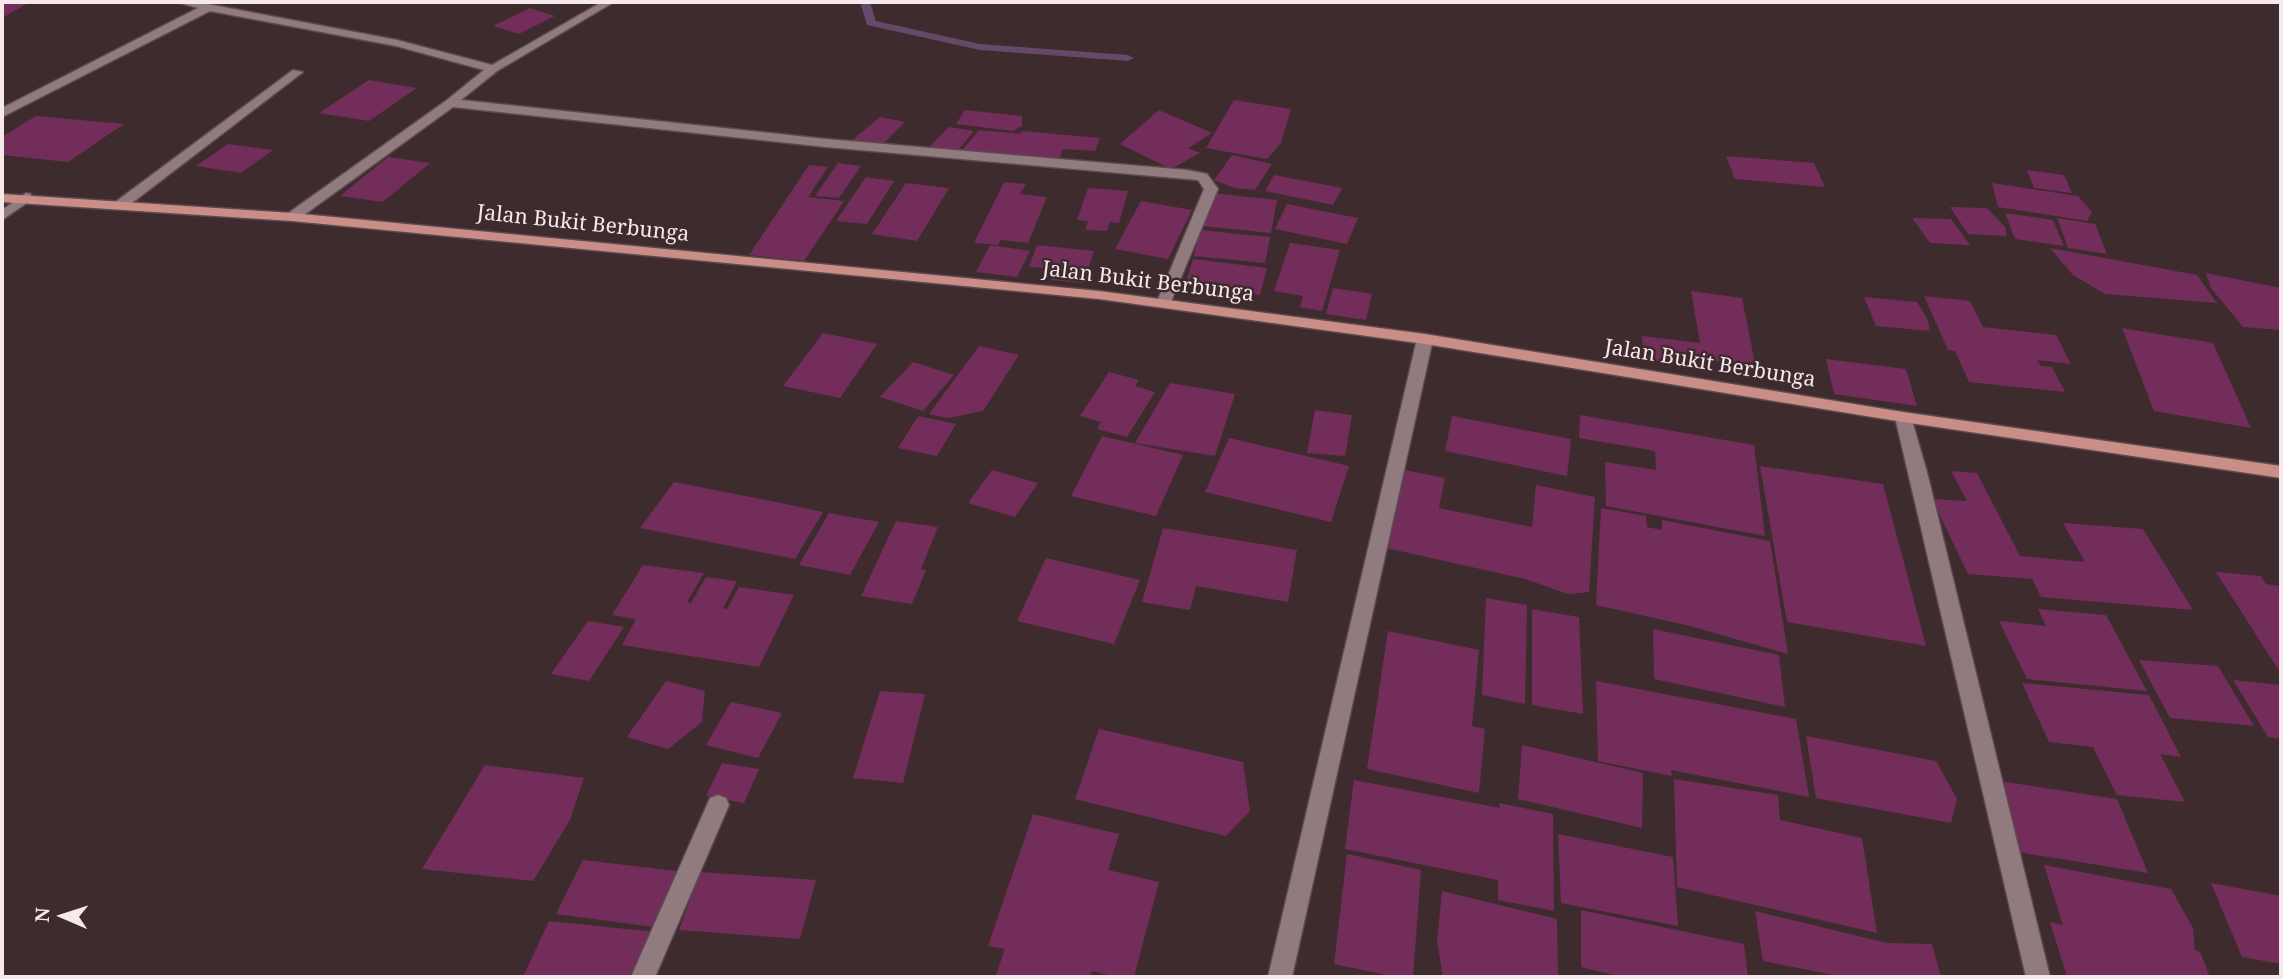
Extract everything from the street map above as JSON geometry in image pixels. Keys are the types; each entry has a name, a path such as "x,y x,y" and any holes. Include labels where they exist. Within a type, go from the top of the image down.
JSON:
{"main road":[{"name":"Jalan Bukit Berbunga","path":"2,198 26,197 292,218 1071,292 1425,339 1903,417 2281,472"}],"street":[{"path":"182,2 397,43 493,69"},
{"path":"292,218 451,103 493,69 609,2"},
{"path":"2,113 209,7"},
{"path":"119,206 297,72"},
{"path":"451,103 826,143 1202,177 1211,189 1163,304"},
{"path":"2,216 26,197"},
{"path":"1280,977 1425,339"},
{"path":"1903,417 2038,977"},
{"path":"643,977 718,805"}],"building":[{"path":"2,2 30,2 2,18"},
{"path":"530,8 555,16 519,34 493,26"},
{"path":"369,80 417,88 369,121 319,113"},
{"path":"1234,100 1291,109 1281,143 1267,159 1206,148"},
{"path":"965,110 1022,116 1022,126 1013,131 956,124"},
{"path":"1159,110 1212,133 1188,148 1200,153 1171,169 1120,144"},
{"path":"36,116 124,124 68,162 2,155 2,137"},
{"path":"880,117 905,122 880,147 849,143"},
{"path":"949,127 974,131 955,154 925,151"},
{"path":"979,130 1100,138 1095,151 1063,149 1057,164 959,154"},
{"path":"228,144 273,150 241,173 196,166"},
{"path":"1232,155 1272,164 1255,190 1235,188 1214,180"},
{"path":"1726,156 1814,163 1825,187 1735,179"},
{"path":"388,157 430,163 383,202 340,196"},
{"path":"838,163 861,166 839,198 815,196"},
{"path":"809,165 828,167 808,197 844,201 804,261 749,255"},
{"path":"2027,170 2064,175 2072,193 2034,188"},
{"path":"1274,175 1342,188 1333,205 1265,191"},
{"path":"866,177 894,181 867,224 836,221"},
{"path":"1004,182 1026,184 1020,194 1047,197 1028,243 1001,240 998,245 974,243"},
{"path":"906,183 949,188 917,241 872,234"},
{"path":"1992,183 2078,196 2092,212 2087,221 1998,207"},
{"path":"1088,188 1128,191 1119,223 1110,222 1107,231 1085,230 1088,221 1077,220"},
{"path":"1212,193 1277,200 1271,233 1203,226"},
{"path":"1141,201 1192,210 1168,259 1115,249"},
{"path":"1287,204 1358,218 1347,244 1275,229"},
{"path":"1950,207 1987,208 2005,227 2007,236 1968,234"},
{"path":"2005,213 2053,220 2064,246 2015,239"},
{"path":"1912,218 1951,219 1970,245 1930,243"},
{"path":"2057,218 2095,224 2107,254 2068,248"},
{"path":"1200,230 1270,237 1265,263 1194,256"},
{"path":"1290,243 1340,250 1322,311 1300,307 1303,296 1274,291"},
{"path":"990,245 1030,251 1017,277 976,272"},
{"path":"1037,245 1094,251 1083,283 1051,280 1054,269 1029,267"},
{"path":"2050,248 2197,275 2217,303 2105,294 2073,275"},
{"path":"1193,259 1267,268 1260,295 1185,286"},
{"path":"2206,273 2281,288 2281,330 2243,327 2211,288"},
{"path":"1333,288 1372,294 1366,320 1326,314"},
{"path":"1691,291 1742,298 1755,363 1696,360 1697,366 1644,359 1642,336 1700,343"},
{"path":"1924,296 1970,301 1983,327 2056,335 2071,364 2037,360 2041,366 2052,367 2065,392 1969,382 1955,351 1948,350"},
{"path":"1864,297 1917,302 1927,318 1930,331 1876,326"},
{"path":"2122,328 2213,343 2251,428 2154,411"},
{"path":"823,333 877,344 840,398 783,386"},
{"path":"979,346 1019,355 983,411 948,418 929,414"},
{"path":"1826,359 1906,369 1917,406 1834,394"},
{"path":"913,362 954,375 923,411 880,397"},
{"path":"1109,372 1139,380 1135,386 1155,392 1127,437 1097,429 1101,422 1080,416"},
{"path":"1170,383 1235,394 1215,456 1135,443"},
{"path":"1315,410 1352,415 1345,456 1307,453"},
{"path":"1580,415 1754,445 1765,536 1606,506 1605,462 1656,470 1655,451 1579,438"},
{"path":"918,416 956,424 937,456 898,448"},
{"path":"1452,416 1571,439 1567,476 1445,451"},
{"path":"1102,436 1183,455 1156,516 1071,496"},
{"path":"1229,438 1349,466 1331,522 1205,492"},
{"path":"1760,466 1883,484 1926,646 1787,622"},
{"path":"1399,469 1445,478 1439,508 1532,527 1536,485 1595,497 1589,592 1568,594 1525,579 1382,547"},
{"path":"992,470 1038,483 1015,517 968,503"},
{"path":"1951,471 1977,473 2020,556 2085,562 2063,523 2143,529 2193,610 2041,597 2032,579 1968,574 1932,499 1967,501"},
{"path":"674,482 823,512 795,559 640,528"},
{"path":"1601,508 1646,516 1647,527 1662,530 1662,520 1770,541 1788,654 1690,626 1596,605"},
{"path":"829,513 879,522 850,575 799,565"},
{"path":"896,521 938,527 921,569 926,570 912,604 861,596"},
{"path":"1163,528 1297,550 1288,602 1196,586 1190,610 1142,602"},
{"path":"1046,558 1140,580 1114,644 1017,621"},
{"path":"643,565 704,573 687,602 691,603 706,577 737,581 723,608 727,609 739,587 794,595 759,667 622,645 636,619 612,615"},
{"path":"2216,572 2261,576 2266,584 2281,586 2281,674"},
{"path":"1486,598 1527,605 1525,704 1482,695"},
{"path":"1532,609 1579,617 1583,714 1532,705"},
{"path":"2038,609 2106,615 2147,691 2027,679 1999,621 2046,626"},
{"path":"588,621 624,627 589,681 551,674"},
{"path":"1653,629 1779,655 1785,707 1654,679"},
{"path":"1388,631 1479,650 1472,726 1485,729 1479,793 1367,769"},
{"path":"2139,660 2218,666 2254,726 2170,718"},
{"path":"2233,680 2281,685 2281,739 2268,737"},
{"path":"666,681 705,691 702,722 668,749 627,737"},
{"path":"1596,681 1796,719 1809,797 1671,770 1672,776 1598,761"},
{"path":"2022,683 2149,695 2181,757 2160,754 2185,802 2117,795 2093,747 2049,742"},
{"path":"880,691 925,694 903,783 853,778"},
{"path":"731,702 782,713 758,758 706,745"},
{"path":"1099,729 1243,762 1250,811 1226,836 1075,799"},
{"path":"1806,736 1936,761 1957,799 1951,823 1816,798"},
{"path":"1522,745 1643,773 1642,828 1518,799"},
{"path":"722,763 759,769 744,803 706,796"},
{"path":"485,765 584,778 570,820 533,881 422,869"},
{"path":"1674,779 1778,795 1780,820 1862,838 1877,933 1677,887"},
{"path":"1354,780 1500,808 1499,803 1553,814 1554,911 1498,900 1498,880 1345,849"},
{"path":"1993,780 2117,799 2148,873 2017,852"},
{"path":"1033,814 1119,834 1108,870 1159,882 1134,977 1116,977 1092,971 1090,977 995,977 1005,949 988,946"},
{"path":"1558,834 1673,857 1678,926 1561,903"},
{"path":"1347,854 1421,870 1413,977 1396,977 1334,964"},
{"path":"583,860 685,872 661,928 556,914"},
{"path":"2044,865 2171,889 2193,928 2195,950 2200,952 2210,977 2067,977 2050,922 2063,925"},
{"path":"700,872 816,880 800,939 679,930"},
{"path":"2211,883 2281,896 2281,964 2242,957"},
{"path":"1442,891 1557,919 1558,977 1443,977 1437,941"},
{"path":"1581,910 1744,944 1748,977 1622,977 1581,967"},
{"path":"1755,911 1887,943 1932,944 1941,977 1843,977 1763,961"},
{"path":"549,921 656,932 638,977 523,977"}],"waterway":[{"path":"865,2 871,23 980,47 1128,58"}]}
